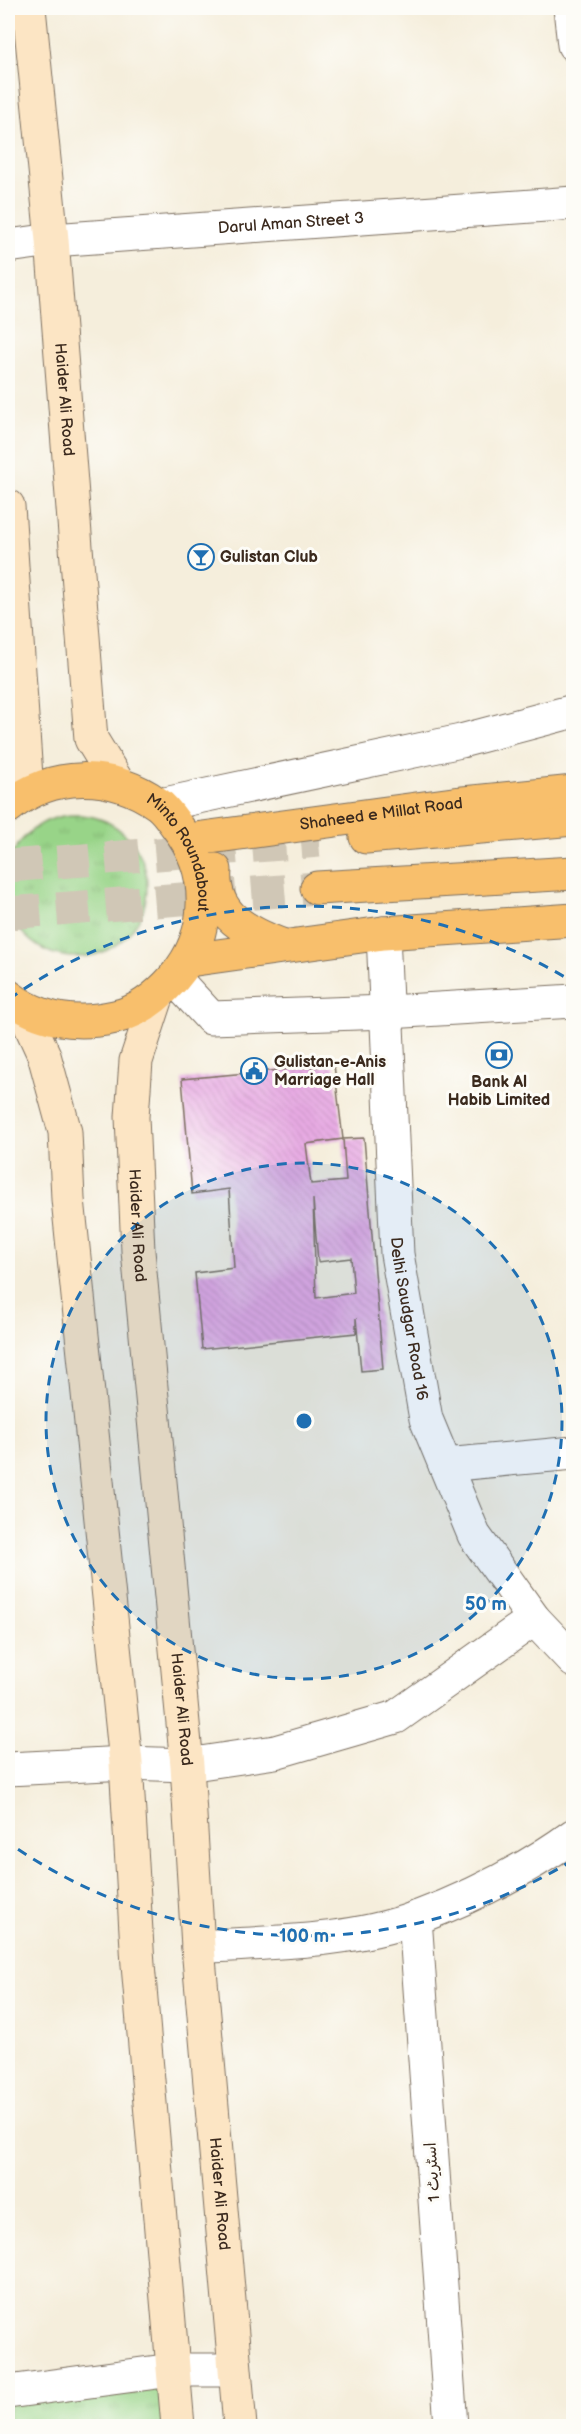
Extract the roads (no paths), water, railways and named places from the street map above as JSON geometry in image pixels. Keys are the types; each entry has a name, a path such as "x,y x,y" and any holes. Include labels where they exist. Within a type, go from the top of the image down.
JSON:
{"main road":[{"name":"Haider Ali Road","path":"29,8 52,240 91,739 118,783"},
{"path":"8,506 17,800"},
{"name":"Minto Roundabout","path":"17,800 72,779 118,783 160,805 188,840 203,880 203,921 173,978"},
{"name":"Shaheed e Millat Road","path":"188,840 453,804 573,792"},
{"name":"Shaheed e Millat Road","path":"319,841 573,819"},
{"path":"237,833 226,840 215,859 214,881 222,906 253,935 286,947"},
{"path":"317,888 573,873"},
{"path":"12,1005 56,1020 91,1022 126,1015 173,978 286,947 383,933 573,920"},
{"name":"Haider Ali Road","path":"173,978 136,1061 132,1117 138,1251 188,1765 198,1947 240,2427"},
{"path":"12,1005 44,1055 65,1132 68,1199 126,1763 138,1965 178,2427"}],"street":[{"path":"570,8 573,45"},
{"name":"Darul Aman Street 3","path":"8,246 52,240 573,203"},
{"path":"160,805 461,741 573,711"},
{"name":"Delhi Saudgar Road 16","path":"383,933 397,1254 426,1419 474,1535 534,1619 573,1661"},
{"path":"173,978 212,1018 388,1012 573,1000"},
{"path":"445,1465 573,1453"},
{"path":"8,1769 126,1763 188,1765 275,1752 396,1717 534,1619"},
{"path":"198,1947 303,1940 359,1932 415,1918 534,1864 573,1834"},
{"name":"اسٹریٹ 1","path":"415,1918 451,2427"},
{"path":"8,2392 172,2370 234,2370"}],"tunnel":[{"path":"8,866 319,841"},
{"path":"8,913 317,888"}],"place":[{"name":"Gulistan Club","path":"201,557"},
{"name":"Bank Al Habib Limited","path":"499,1055"},
{"name":"Gulistan-e-Anis Marriage Hall","path":"254,1071"}]}
